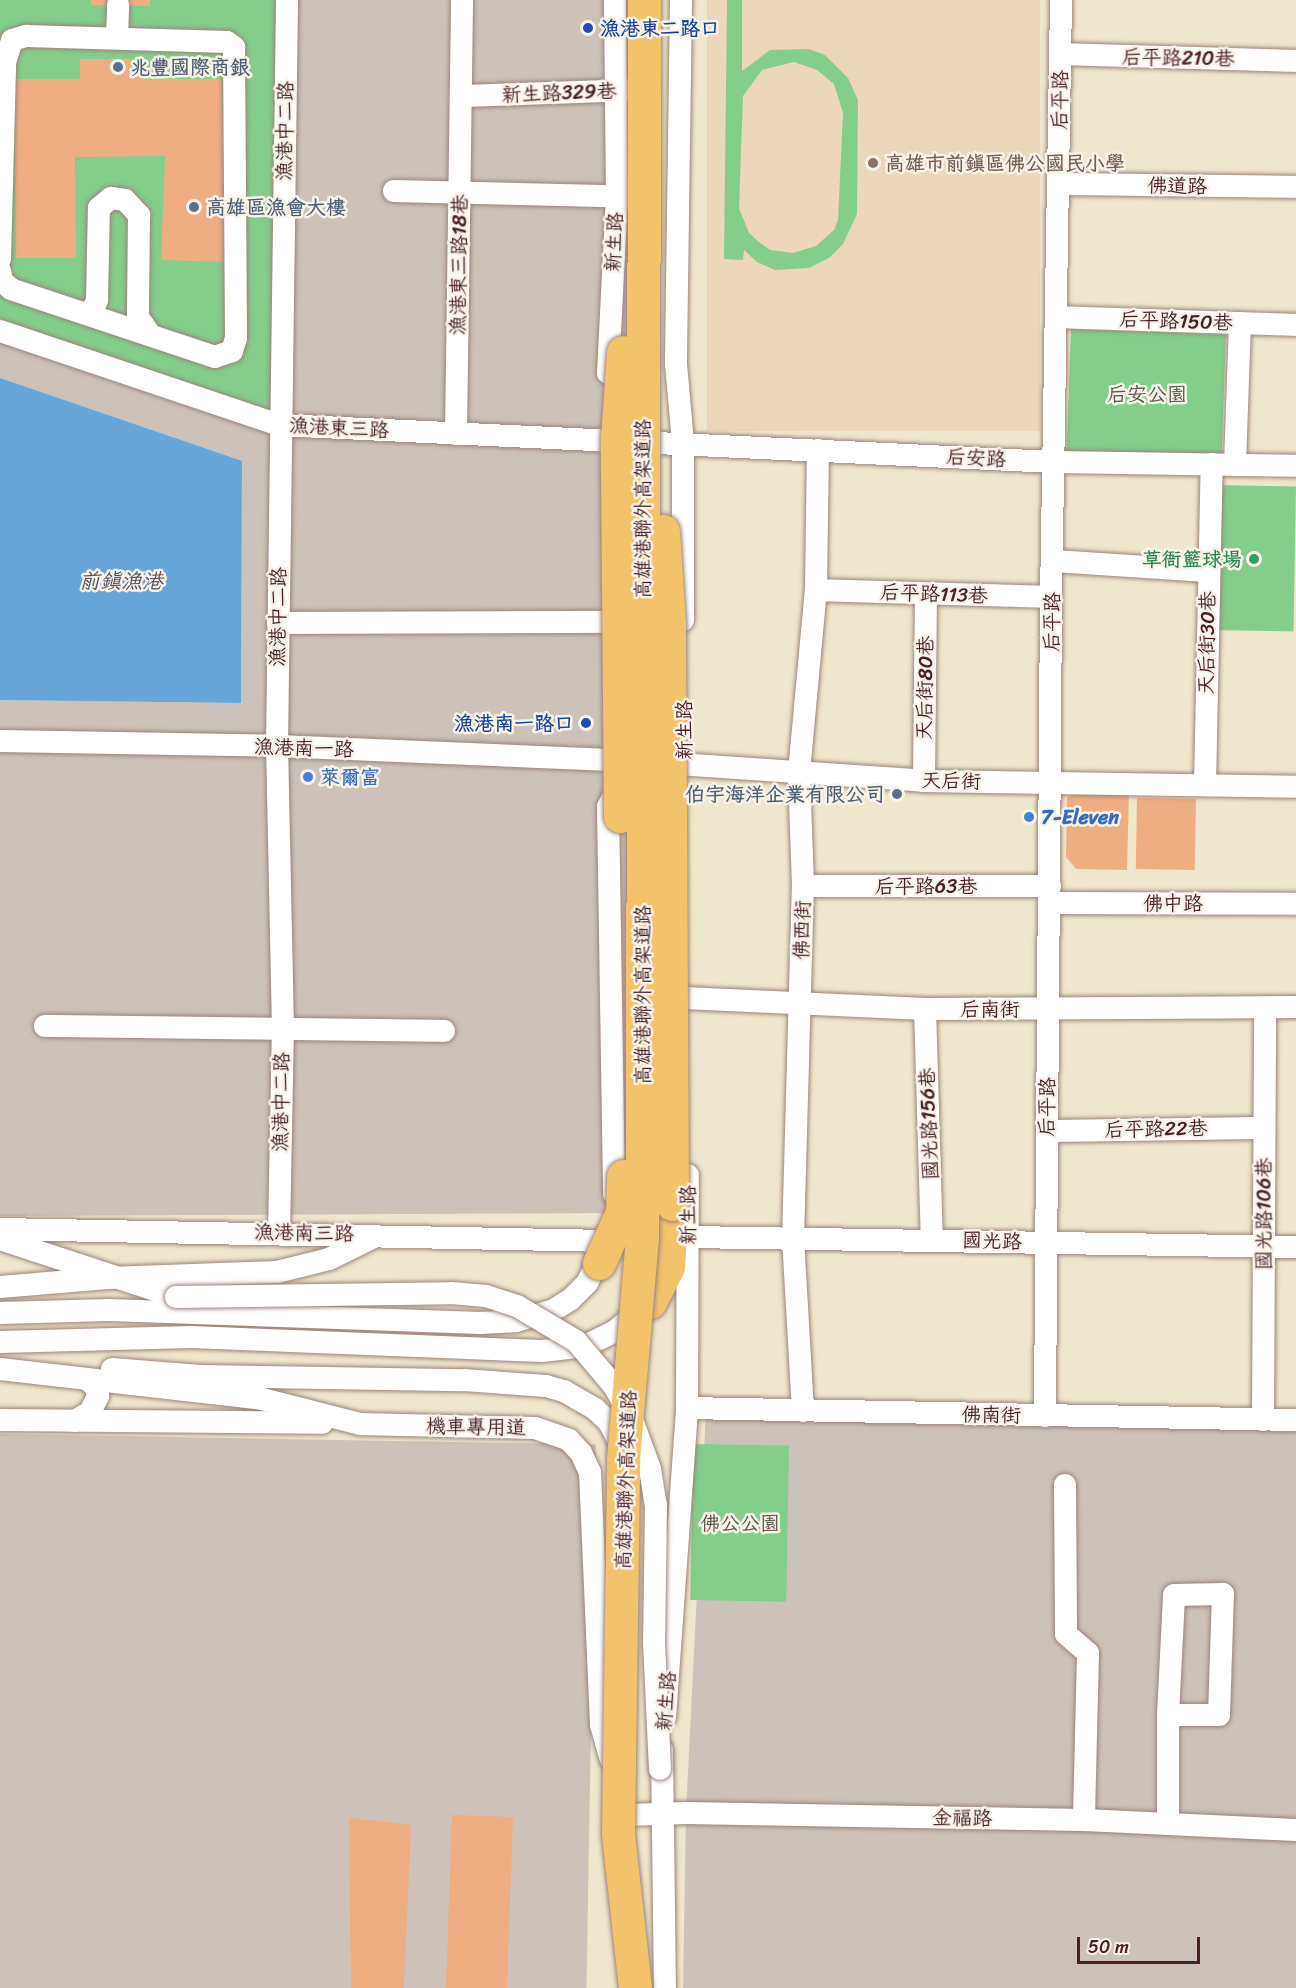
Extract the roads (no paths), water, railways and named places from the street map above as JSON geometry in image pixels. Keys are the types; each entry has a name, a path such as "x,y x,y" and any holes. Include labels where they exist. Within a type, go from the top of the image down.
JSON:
{"highway":[{"name":"高雄港聯外高架道路","path":"630,0 637,245 642,1236 623,1459 618,1833 635,1988"},
{"name":"高雄港聯外高架道路","path":"623,1988 608,1833 609,1458 632,1235 637,245 644,0"},
{"path":"637,245 669,623 664,1216 668,1267 650,1302"},
{"path":"603,1252 623,1204 617,438 637,245"}],"street":[{"name":"漁港中二路","path":"279,1233 283,1030 277,746 287,0"},
{"name":"漁港東三路18巷","path":"456,434 462,0"},
{"name":"新生路","path":"603,1252 614,1203 604,440 617,197 615,0"},
{"name":"新生路","path":"658,0 655,198 657,441 653,728 658,763 664,1216"},
{"name":"新生路","path":"681,0 676,364 683,442"},
{"name":"新生路","path":"665,1988 663,1814 660,1769 687,1408 689,1237 684,998 683,442 689,0"},
{"name":"后平路","path":"1045,1416 1051,597 1061,0"},
{"path":"117,38 118,5"},
{"path":"0,258 9,43 26,36 117,38 227,42 234,48 236,56 235,345 226,356 215,357 10,289 2,281 0,271"},
{"name":"后平路210巷","path":"1061,54 1296,61"},
{"name":"新生路329巷","path":"460,96 658,89"},
{"name":"佛道路","path":"1058,184 1296,187"},
{"path":"394,191 655,198"},
{"path":"84,313 93,310 97,300 99,208 111,198 124,200 139,215 138,317 150,334"},
{"name":"后平路150巷","path":"1057,317 1296,325"},
{"path":"1235,465 1240,323"},
{"name":"漁港東三路","path":"0,331 280,425 657,441"},
{"name":"后安路","path":"657,441 1054,462 1296,466"},
{"name":"佛西街","path":"803,1411 793,1240 803,886 799,772 816,590 818,450"},
{"name":"天后街30巷","path":"1205,785 1212,464"},
{"path":"1053,561 1208,571"},
{"name":"后平路113巷","path":"816,590 1051,597"},
{"name":"天后街80巷","path":"924,781 926,595"},
{"path":"278,623 655,623"},
{"name":"新生路","path":"608,807 653,728"},
{"name":"漁港南一路","path":"0,741 277,746 607,760"},
{"name":"天后街","path":"607,760 924,781 1296,787"},
{"name":"后平路63巷","path":"803,886 1050,894"},
{"name":"佛中路","path":"1050,894 1296,904"},
{"name":"后南街","path":"684,998 799,1001 925,1009 1296,1007"},
{"name":"國光路106巷","path":"1263,1420 1265,1008"},
{"name":"國光路156巷","path":"925,1009 932,1239"},
{"path":"45,1026 444,1031"},
{"name":"后平路22巷","path":"1047,1131 1264,1128"},
{"name":"漁港南三路","path":"0,1229 380,1234 603,1252"},
{"path":"0,1287 108,1278 277,1272 329,1258 380,1234"},
{"path":"0,1342 191,1337 542,1351 585,1346 614,1332 650,1302 673,1270 689,1237"},
{"name":"國光路","path":"689,1237 793,1240 932,1239 1296,1247"},
{"path":"0,1239 108,1278 176,1298"},
{"path":"0,1313 109,1310 516,1322 552,1311 571,1299 603,1252"},
{"path":"109,1310 176,1298 451,1293 486,1296 517,1306 576,1341 614,1386 632,1417 650,1469 656,1505 654,1642 660,1769"},
{"name":"新生路","path":"623,1988 631,1673 645,1349"},
{"path":"0,1364 200,1376 464,1380 564,1391 609,1422 625,1455 631,1673"},
{"name":"機車專用道","path":"0,1369 262,1399 360,1424 544,1429 569,1440 581,1453 590,1472 601,1725 628,1815"},
{"path":"75,1421 90,1412 98,1396 96,1387 87,1379"},
{"name":"佛南街","path":"687,1408 1296,1420"},
{"path":"0,1420 360,1424"},
{"path":"1065,1485 1066,1634 1088,1653 1084,1820"},
{"path":"1168,1715 1219,1715 1223,1594 1174,1595 1168,1715 1168,1823"},
{"name":"金福路","path":"628,1815 1084,1820 1296,1830"}],"water":[{"name":"前鎮漁港","path":"0,378 242,461 241,703 0,700"}],"place":[{"name":"漁港東二路口","path":"588,28"},
{"name":"兆豐國際商銀","path":"118,67"},
{"name":"高雄市前鎮區佛公國民小學","path":"873,163"},
{"name":"高雄區漁會大樓","path":"194,207"},
{"name":"草衙籃球場","path":"1254,559"},
{"name":"漁港南一路口","path":"586,723"},
{"name":"萊爾富","path":"308,777"},
{"name":"伯宇海洋企業有限公司","path":"897,794"},
{"name":"7-Eleven","path":"1029,817"}],"park label":[{"name":"后安公園","path":"1147,394"},
{"name":"佛公公園","path":"740,1523"}]}
